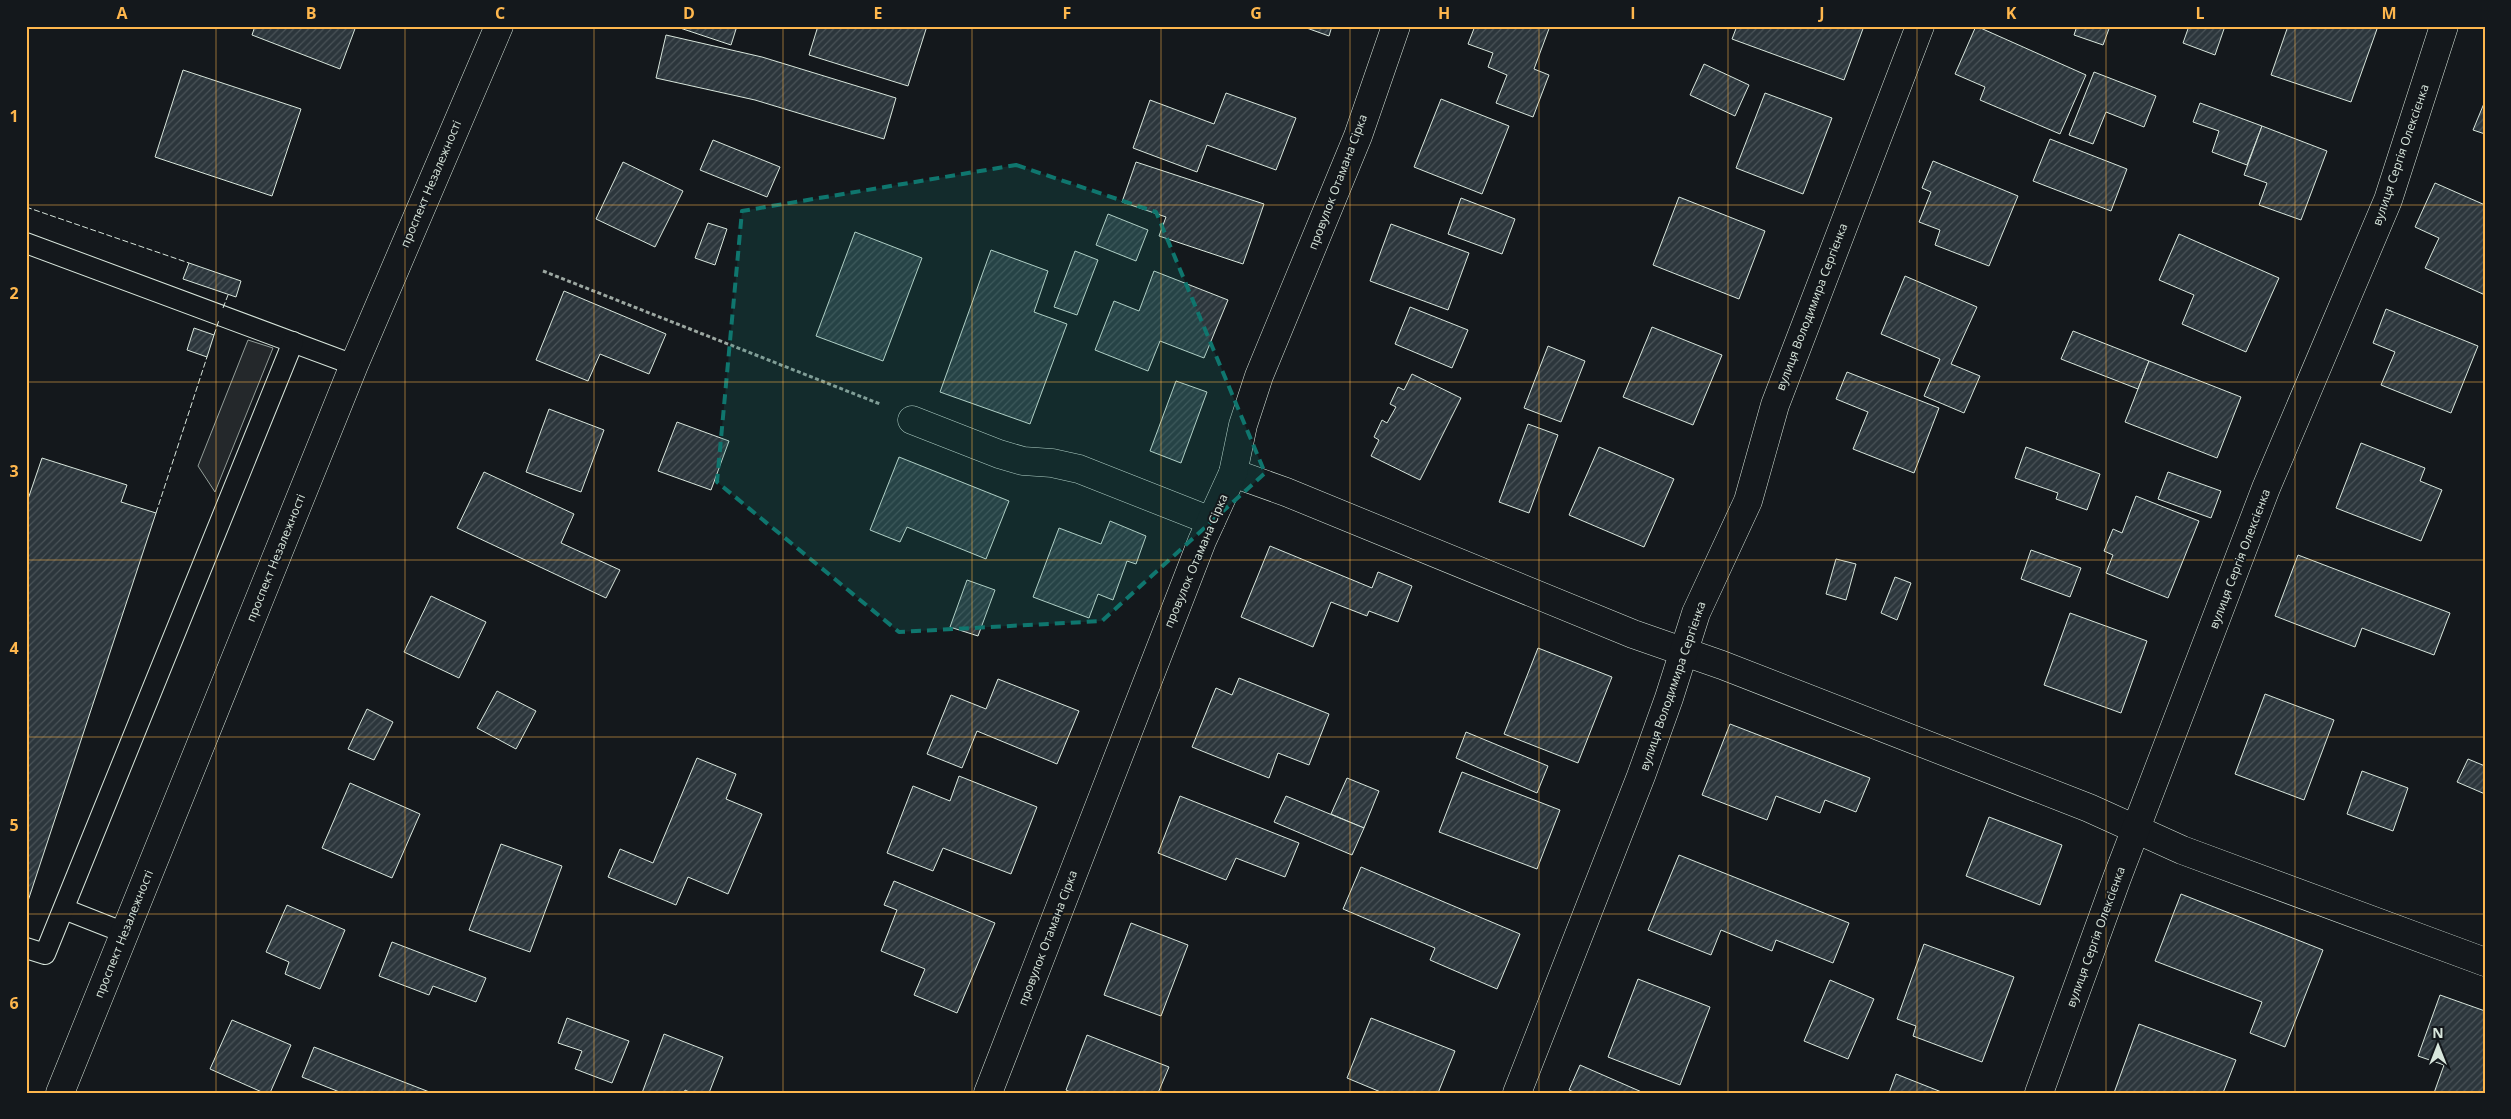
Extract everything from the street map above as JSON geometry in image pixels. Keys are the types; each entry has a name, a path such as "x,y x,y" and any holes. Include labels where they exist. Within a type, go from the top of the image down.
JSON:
{"street":[{"name":"проспект Незалежності","path":"60,1093 354,365 499,26"},
{"name":"провулок Отамана Сірка","path":"988,1093 1211,520 1233,473 1243,425 1259,376 1358,136 1396,26"},
{"name":"вулиця Володимира Сергієнка","path":"1517,1093 1641,776 1696,614 1748,501 1775,404 1920,26"},
{"name":"вулиця Сергія Олексієнка","path":"2039,1093 2136,829 2266,488 2388,200 2444,26"},
{"path":"912,420 999,454 1023,461 1052,463 1079,469 1211,520"},
{"path":"1233,473 1286,492 1633,634 2080,804 2182,850 2485,962"}],"lane":[{"path":"26,244 354,365"},
{"path":"26,948 45,954 293,342"},
{"path":"64,909 124,933"}],"path":[{"path":"544,270 899,412 912,420"}],"highlighted area":[{"path":"1016,165 1156,212 1265,473 1102,621 899,632 717,482 742,211"}],"shaded area":[{"path":"248,340 273,348 215,492 198,466"}],"building":[{"path":"255,26 356,26 340,69 252,35"},
{"path":"674,26 737,26 731,45"},
{"path":"818,26 927,26 908,86 809,55"},
{"path":"1301,26 1332,26 1329,36"},
{"path":"1475,26 1550,26 1534,69 1549,75 1533,117 1496,103 1507,75 1488,67 1493,53 1468,44"},
{"path":"1737,26 1864,26 1844,80 1732,39"},
{"path":"1976,26 2086,75 2060,134 1980,100 1985,87 1955,74"},
{"path":"2077,26 2110,26 2103,45 2074,35"},
{"path":"2189,26 2225,26 2215,55 2183,43"},
{"path":"2288,26 2368,26 2377,29 2351,102 2271,75"},
{"path":"666,35 762,57 896,98 884,139 755,100 656,78"},
{"path":"1704,64 1749,85 1735,116 1690,95"},
{"path":"183,70 301,109 272,196 155,157"},
{"path":"2094,72 2156,96 2144,127 2106,112 2093,144 2069,135"},
{"path":"1226,93 1296,118 1276,170 1207,145 1197,172 1133,148 1150,100 1214,124"},
{"path":"1765,93 1832,118 1803,194 1736,168"},
{"path":"1441,99 1509,126 1482,194 1414,167"},
{"path":"2485,101 2485,134 2473,130"},
{"path":"2200,103 2262,126 2247,165 2212,152 2219,131 2193,122"},
{"path":"2262,126 2327,151 2301,220 2259,205 2267,183 2244,175"},
{"path":"2050,139 2127,169 2111,211 2033,181"},
{"path":"713,140 780,167 767,197 700,170"},
{"path":"1933,161 2018,196 1989,266 1935,245 1940,230 1919,222 1931,192 1922,188"},
{"path":"623,162 683,191 655,247 596,219"},
{"path":"1136,162 1264,204 1243,264 1159,236 1166,217 1122,202"},
{"path":"2435,183 2485,205 2485,295 2425,268 2439,238 2415,227"},
{"path":"1679,197 1765,231 1739,299 1653,265"},
{"path":"1461,198 1515,219 1502,254 1448,234"},
{"path":"1108,214 1148,230 1136,261 1096,245"},
{"path":"708,223 727,229 715,265 695,258"},
{"path":"1391,224 1469,253 1448,310 1370,281"},
{"path":"855,232 922,258 883,361 816,336"},
{"path":"2179,234 2279,278 2246,352 2182,324 2194,295 2159,280"},
{"path":"991,250 1048,271 1034,312 1067,324 1030,424 940,392"},
{"path":"1075,251 1098,260 1077,315 1054,307"},
{"path":"189,263 241,281 236,297 183,279"},
{"path":"1154,271 1228,300 1204,358 1160,341 1148,371 1095,350 1114,301 1139,311"},
{"path":"1905,276 1977,307 1951,364 1980,376 1964,413 1924,396 1940,359 1881,334"},
{"path":"564,291 666,334 649,374 600,354 588,381 536,360"},
{"path":"1410,307 1468,330 1452,368 1395,344"},
{"path":"2386,309 2478,346 2451,413 2381,385 2395,352 2373,343"},
{"path":"1652,327 1722,355 1693,425 1623,397"},
{"path":"194,328 214,335 207,357 187,350"},
{"path":"2073,331 2149,361 2138,389 2061,359"},
{"path":"1548,346 1585,361 1561,422 1524,408"},
{"path":"2149,361 2241,397 2217,458 2125,422"},
{"path":"1847,372 1939,408 1914,473 1853,449 1868,412 1836,399"},
{"path":"1412,374 1461,398 1420,480 1371,456 1379,440 1374,437 1382,420 1387,423 1396,407 1390,404 1398,387 1404,390"},
{"path":"1176,381 1207,392 1181,463 1150,451"},
{"path":"549,409 604,430 581,492 526,472"},
{"path":"677,422 729,441 711,490 658,471"},
{"path":"1528,424 1558,435 1529,513 1499,502"},
{"path":"2361,443 2425,468 2420,481 2442,490 2421,541 2336,508"},
{"path":"1599,447 1674,479 1644,547 1569,515"},
{"path":"2026,447 2100,474 2087,510 2056,499 2058,493 2015,478"},
{"path":"899,457 1009,501 986,559 907,527 900,542 870,530"},
{"path":"42,458 127,485 121,502 156,513 26,907 26,505"},
{"path":"484,472 574,514 561,543 620,570 606,598 457,528"},
{"path":"2168,472 2221,491 2211,518 2158,499"},
{"path":"2136,496 2199,521 2168,598 2106,573 2113,555 2104,551 2113,529 2122,533"},
{"path":"1110,521 1146,536 1136,564 1127,561 1113,600 1098,594 1089,618 1033,597 1059,528 1101,544"},
{"path":"1270,546 1372,588 1378,572 1412,586 1398,622 1369,611 1367,616 1331,602 1313,647 1241,617"},
{"path":"2031,550 2081,568 2070,597 2021,579"},
{"path":"2298,555 2450,613 2434,655 2362,628 2355,647 2275,616"},
{"path":"1836,559 1856,564 1846,600 1826,594"},
{"path":"1895,577 1911,583 1897,620 1881,613"},
{"path":"967,580 995,590 978,636 950,627"},
{"path":"431,596 486,622 459,678 404,652"},
{"path":"2070,613 2147,641 2121,713 2044,685"},
{"path":"1538,648 1612,677 1578,763 1504,734"},
{"path":"1239,678 1329,714 1309,765 1278,753 1269,778 1192,747 1216,688 1232,695"},
{"path":"998,679 1079,711 1057,764 977,731 962,768 927,754 951,695 986,709"},
{"path":"497,691 536,711 516,749 477,728"},
{"path":"2265,694 2334,720 2304,800 2235,774"},
{"path":"367,709 393,722 374,760 348,749"},
{"path":"1730,724 1870,778 1856,812 1825,800 1820,813 1776,796 1767,820 1702,795"},
{"path":"1466,732 1548,766 1537,793 1456,758"},
{"path":"697,758 736,774 726,799 762,814 728,894 688,877 676,905 608,877 620,849 653,863"},
{"path":"2468,759 2485,766 2485,794 2457,782"},
{"path":"2362,771 2408,788 2393,831 2347,814"},
{"path":"1462,772 1560,810 1537,869 1439,832"},
{"path":"959,776 1037,807 1011,874 943,848 933,871 887,853 913,786 950,801"},
{"path":"1347,778 1379,791 1364,828 1331,814"},
{"path":"350,783 420,814 392,878 322,848"},
{"path":"1180,796 1299,843 1285,877 1236,858 1226,880 1158,853"},
{"path":"1286,796 1364,828 1352,855 1274,822"},
{"path":"1989,817 2062,845 2040,905 1966,876"},
{"path":"501,844 562,866 530,952 469,930"},
{"path":"1679,855 1849,923 1833,963 1776,940 1772,951 1721,930 1711,955 1648,930"},
{"path":"1361,867 1520,934 1497,989 1430,960 1435,948 1343,909"},
{"path":"894,881 995,923 957,1013 914,995 925,969 881,951 897,910 884,905"},
{"path":"2181,894 2323,950 2285,1047 2250,1033 2262,1002 2155,961"},
{"path":"287,905 345,930 320,989 285,974 289,962 266,952"},
{"path":"1131,923 1188,945 1161,1016 1104,995"},
{"path":"392,942 486,978 476,1002 433,986 429,995 379,976"},
{"path":"1924,944 2014,977 1982,1062 1913,1036 1916,1026 1897,1019"},
{"path":"1638,979 1710,1007 1680,1085 1608,1057"},
{"path":"1830,980 1874,999 1848,1059 1804,1041"},
{"path":"2440,995 2485,1011 2485,1093 2434,1093 2444,1065 2418,1056"},
{"path":"567,1018 629,1041 612,1083 575,1069 582,1051 558,1043"},
{"path":"1371,1018 1455,1051 1438,1093 1383,1093 1347,1078"},
{"path":"232,1020 291,1045 270,1093 264,1093 210,1069"},
{"path":"2139,1024 2236,1060 2223,1093 2114,1093"},
{"path":"664,1034 723,1057 709,1093 691,1093 685,1090 684,1093 642,1093"},
{"path":"1087,1035 1169,1067 1158,1093 1072,1093 1066,1090"},
{"path":"314,1047 432,1093 342,1093 302,1077"},
{"path":"1580,1065 1644,1093 1576,1093 1569,1090"},
{"path":"1896,1074 1944,1093 1889,1093"}],"fence":[{"path":"26,207 189,263"},
{"path":"223,308 228,295"},
{"path":"214,335 219,320"},
{"path":"156,513 207,357"}]}
